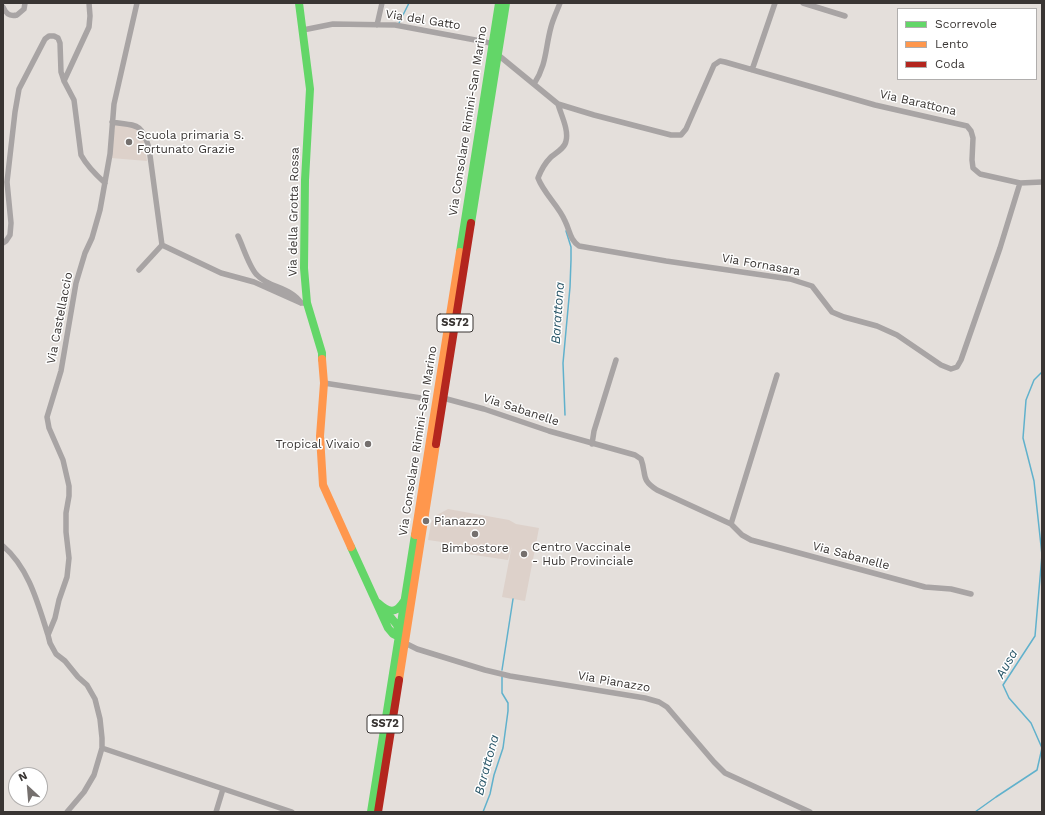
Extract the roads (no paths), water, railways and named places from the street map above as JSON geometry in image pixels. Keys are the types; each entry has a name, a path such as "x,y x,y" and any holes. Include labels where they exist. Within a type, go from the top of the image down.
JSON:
{"main road":[{"name":"Via della Grotta Rossa","path":"299,3 310,89 305,180 304,303 322,353 324,383 320,436 323,485 390,632 402,640"},
{"name":"Via Consolare Rimini-San Marino","path":"378,812 402,640 405,600 499,3"},
{"name":"Via Consolare Rimini-San Marino","path":"371,812 443,398 506,3"},
{"name":"Via della Grotta Rossa","path":"375,600 397,625 402,640"},
{"path":"384,609 393,611 399,609 405,600"}],"street":[{"path":"3,7 5,12 9,15 17,15 24,9 25,3"},
{"path":"64,81 89,27 89,3"},
{"name":"Via Castellaccio","path":"48,635 55,618 59,600 67,577 69,558 66,532 66,514 69,486 63,460 49,428 47,417 61,371 76,283 100,210 110,154 112,122 118,84 137,3"},
{"path":"377,25 382,3"},
{"path":"534,84 541,73 545,62 551,26 560,3"},
{"path":"752,70 776,3"},
{"path":"803,3 845,16"},
{"name":"Via del Gatto","path":"303,30 333,24 409,27 492,44"},
{"path":"3,242 6,241 10,235 11,223 7,182 19,89 45,39 49,36 58,38 60,43 61,72 76,105 81,155 94,173 105,183"},
{"path":"492,44 498,55"},
{"name":"Via Barattona","path":"498,55 558,104 671,135 681,135 686,129 714,65 720,61 875,105 967,126 971,131 973,138 973,168 980,174 1020,183 1042,182"},
{"name":"Via Fornasara","path":"558,104 566,130 566,142 560,151 551,158 541,170 538,178 541,187 565,220 574,242 579,246 659,260 790,279 812,286 832,312 897,334 941,365 951,369 957,367 961,360 1000,248 1020,183"},
{"path":"112,122 135,126 144,133 149,148 162,246"},
{"path":"238,236 256,275 297,296 304,303"},
{"path":"162,246 222,273 254,282 304,303"},
{"path":"140,270 162,246"},
{"path":"592,444 594,431 616,360"},
{"path":"731,524 777,375"},
{"name":"Via Consolare Rimini-San Marino","path":"324,383 421,398"},
{"name":"Via Sabanelle","path":"443,398 484,409 592,444 635,455 641,459 644,477 648,484 656,490 731,524 742,535 751,540 925,587 951,589 971,594"},
{"path":"3,546 11,553 20,565 36,597 50,643 56,654 65,661 78,677 87,685 95,699 100,719 102,748 98,764 89,784 67,812"},
{"name":"Via Pianazzo","path":"402,640 417,649 486,670 645,698 659,702 667,707 725,773 810,812"},
{"path":"102,748 292,812"},
{"path":"216,812 223,789"}],"waterway":[{"name":"Barattona","path":"399,23 409,3"},
{"name":"Barattona","path":"565,415 563,363 571,260 571,247 566,231"},
{"name":"Ausa","path":"1042,372 1034,380 1026,400 1023,438 1034,481 1042,555"},
{"name":"Ausa","path":"975,812 1037,770 1042,748 1031,723 1009,698 1003,685 1035,636 1042,555"},
{"name":"Barattona","path":"502,670 513,599"},
{"name":"Barattona","path":"483,812 490,794 494,775 503,748 508,703 502,693 502,676"}],"place":[{"name":"Scuola primaria S. Fortunato Grazie","path":"129,142"},
{"name":"Tropical Vivaio","path":"368,444"},
{"name":"Pianazzo","path":"426,521"},
{"name":"Bimbostore","path":"475,534"},
{"name":"Centro Vaccinale - Hub Provinciale","path":"524,554"}]}
